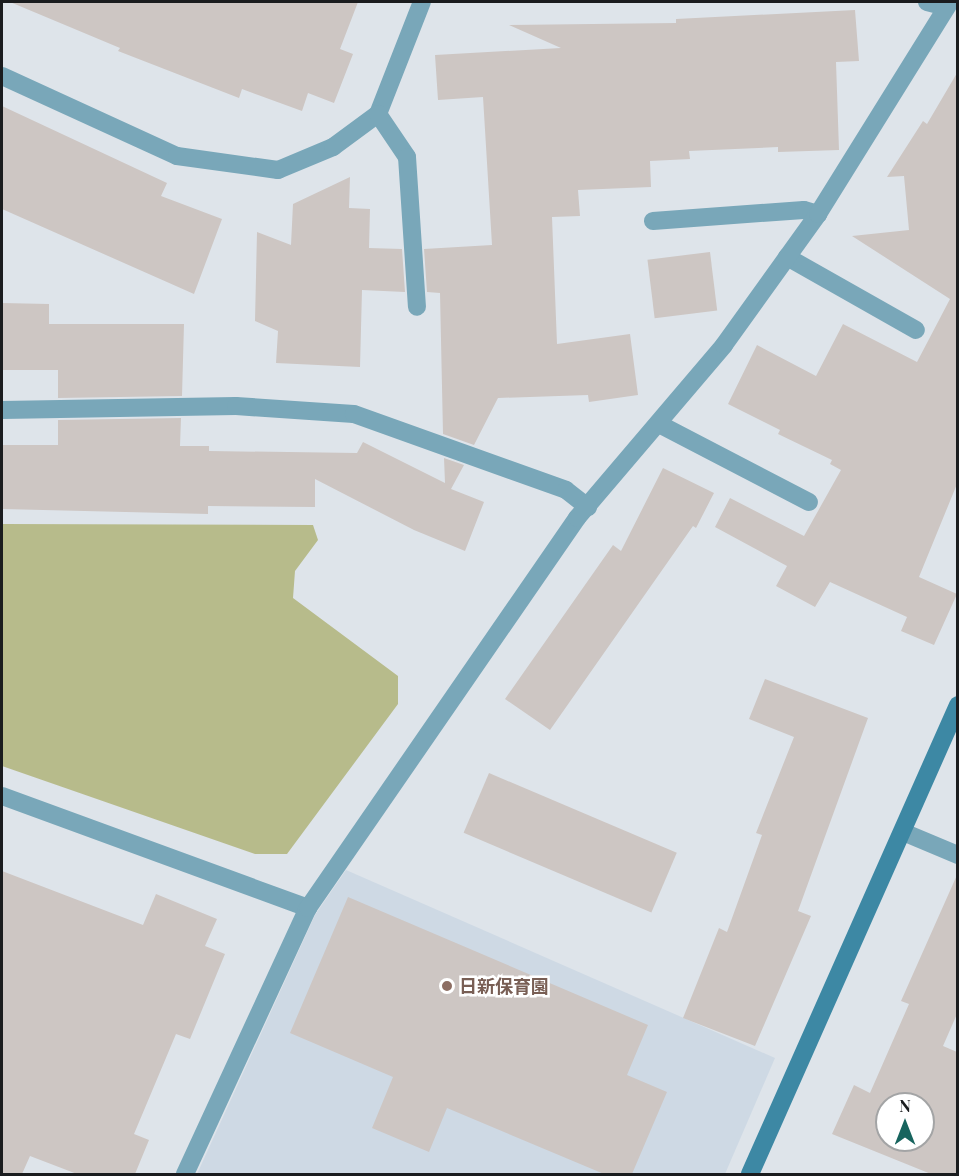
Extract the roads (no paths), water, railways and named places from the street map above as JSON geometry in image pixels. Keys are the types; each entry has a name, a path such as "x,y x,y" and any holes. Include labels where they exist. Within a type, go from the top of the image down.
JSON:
{"street":[{"path":"2,76 177,156 278,170 333,147 378,114 422,2"},
{"path":"186,1174 308,908 588,507 724,345 818,214 948,4 927,2"},
{"path":"378,114 407,157 417,307"},
{"path":"653,221 804,210 818,214"},
{"path":"787,257 916,330"},
{"path":"2,410 236,406 354,414 566,490 588,507"},
{"path":"659,424 809,502"},
{"path":"752,1174 957,705"},
{"path":"2,796 308,908"},
{"path":"903,832 957,855"}],"place":[{"name":"日新保育園","path":"447,986"}]}
